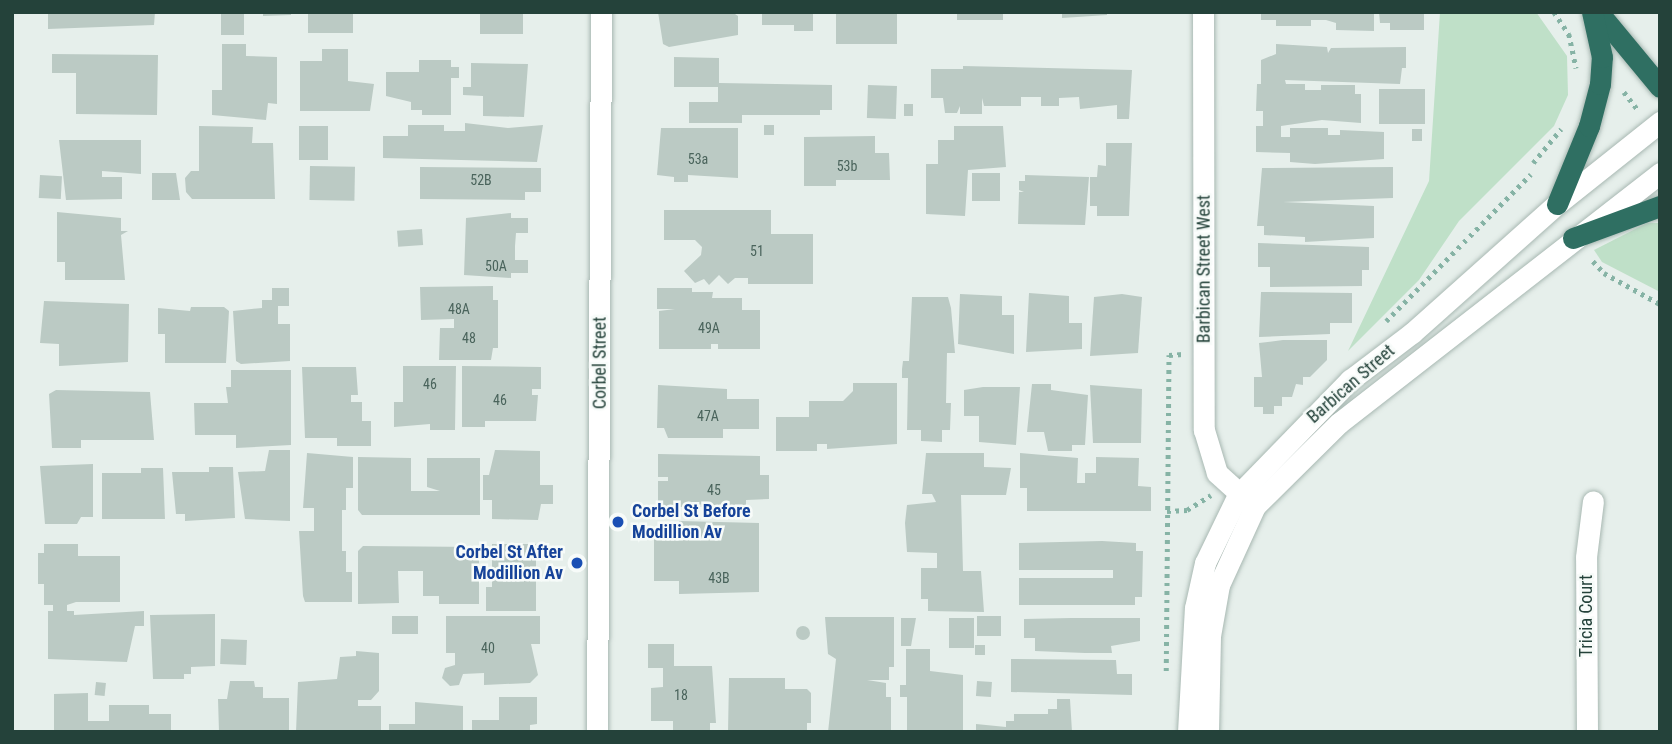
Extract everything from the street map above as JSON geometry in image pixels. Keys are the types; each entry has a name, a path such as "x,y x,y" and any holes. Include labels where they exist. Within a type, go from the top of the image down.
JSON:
{"highway":[{"path":"1595,12 1660,87"},
{"path":"1557,204 1589,126 1600,84 1602,57 1595,12"},
{"path":"1573,238 1660,206"}],"street":[{"name":"Corbel Street","path":"600,725 601,12"},
{"name":"Barbican Street West","path":"1203,12 1204,430 1217,473 1246,500"},
{"name":"Barbican Street","path":"1188,732 1195,608 1205,563 1246,500 1350,380 1412,333 1557,204 1660,122"},
{"name":"Barbican Street","path":"1208,732 1210,636 1219,584 1246,500 1573,238 1660,173"},
{"name":"Tricia Court","path":"1587,732 1586,557 1593,501"}],"path":[{"path":"1554,12 1569,34 1579,81"},
{"path":"1533,163 1565,118"},
{"path":"1593,261 1604,274 1660,304"},
{"path":"1166,677 1169,355 1183,355 1184,346"}],"green space":[{"path":"1440,12 1536,12 1567,56 1568,95 1554,126 1459,221 1419,280 1348,351 1429,181"},
{"path":"1647,223 1660,223 1660,292 1602,262 1594,250"}],"building":[{"path":"48,12 155,12 154,25 48,29"},
{"path":"221,12 244,12 244,35 221,35"},
{"path":"263,12 291,12 291,15 263,16"},
{"path":"308,12 353,12 353,33 308,33"},
{"path":"480,12 523,12 523,34 480,34"},
{"path":"658,12 732,12 738,16 738,35 669,47 663,44"},
{"path":"762,12 813,12 813,31 794,31 794,25 762,25"},
{"path":"836,12 897,12 897,44 836,44"},
{"path":"957,12 1003,12 1003,20 957,20"},
{"path":"1062,12 1107,12 1107,15 1062,18"},
{"path":"1261,12 1374,12 1374,31 1336,30 1336,23 1326,20 1311,20 1311,26 1276,26 1276,20 1261,20"},
{"path":"1379,12 1424,12 1424,30 1390,30 1390,23 1380,23"},
{"path":"222,44 246,44 246,56 277,57 277,104 268,103 266,120 212,115 212,90 222,90"},
{"path":"1276,44 1327,47 1328,53 1331,48 1406,47 1406,68 1402,68 1400,84 1285,80 1286,84 1305,84 1305,90 1321,90 1321,85 1355,85 1355,94 1361,94 1361,123 1322,120 1281,126 1281,137 1290,137 1290,128 1328,128 1328,135 1340,135 1340,130 1384,132 1384,159 1315,164 1290,162 1290,153 1256,152 1256,126 1263,126 1263,111 1256,111 1257,84 1261,84 1261,60 1276,54"},
{"path":"322,49 348,49 348,81 374,84 370,111 300,111 300,61 322,61"},
{"path":"52,54 158,55 157,115 76,114 76,73 52,73"},
{"path":"674,57 719,58 719,83 832,85 832,110 820,110 820,115 742,115 742,123 689,123 689,102 718,102 718,87 674,87"},
{"path":"419,60 451,60 451,67 459,67 459,78 451,78 451,115 422,115 422,110 411,110 411,102 386,96 386,72 419,72"},
{"path":"471,63 528,64 524,117 483,116 483,96 463,95 463,87 471,87"},
{"path":"963,66 1132,70 1129,119 1117,119 1117,105 1080,109 1079,97 1059,98 1059,106 1041,106 1041,97 1021,97 1021,106 984,106 982,98 982,114 960,114 960,106 957,113 945,113 943,98 931,98 931,69 963,69"},
{"path":"868,85 897,86 896,119 867,118"},
{"path":"1379,89 1425,89 1425,124 1379,124"},
{"path":"904,104 913,104 913,116 904,116"},
{"path":"465,123 508,128 543,125 537,162 383,158 383,136 408,136 408,125 444,125 444,131 465,131"},
{"path":"764,125 774,125 774,135 764,135"},
{"path":"199,126 253,127 252,143 273,143 275,199 192,199 186,192 185,178 191,171 199,171"},
{"path":"299,126 328,126 328,160 299,160"},
{"path":"954,126 1003,126 1006,167 968,170 965,216 926,214 926,164 938,164 938,140 954,140"},
{"path":"661,128 738,128 738,178 688,175 688,182 674,182 674,177 657,175"},
{"path":"1412,129 1422,129 1422,141 1412,141"},
{"path":"875,136 875,153 889,153 890,180 836,180 836,186 804,186 804,137"},
{"path":"59,140 141,140 141,174 102,171 102,177 122,177 122,199 66,200"},
{"path":"1106,143 1132,143 1129,216 1097,216 1097,206 1090,206 1090,177 1097,177 1098,165 1106,166"},
{"path":"310,166 355,167 354,201 309,200"},
{"path":"420,167 541,168 541,192 525,192 525,200 420,199"},
{"path":"1393,167 1393,198 1283,202 1374,206 1374,238 1305,242 1305,237 1264,235 1264,226 1257,226 1262,168"},
{"path":"152,173 176,173 180,200 152,200"},
{"path":"972,173 1000,173 1000,201 972,201"},
{"path":"40,175 62,176 61,199 39,198"},
{"path":"1025,175 1089,177 1085,225 1018,224 1019,192 1024,192 1019,190 1019,181 1025,181"},
{"path":"664,210 771,210 771,234 813,234 813,284 748,284 748,278 735,278 728,284 719,275 709,285 704,279 695,283 684,271 701,255 702,247 695,240 664,240"},
{"path":"57,212 121,218 121,231 128,231 121,235 125,280 65,280 65,262 57,262"},
{"path":"511,213 511,218 528,218 528,233 516,233 515,260 528,260 528,273 511,273 511,278 464,275 466,218"},
{"path":"422,229 423,245 398,247 397,231"},
{"path":"1258,243 1369,247 1369,270 1362,270 1362,286 1270,287 1270,267 1258,267"},
{"path":"493,286 493,300 498,300 498,348 493,348 491,360 439,360 440,328 454,328 454,319 421,320 420,287"},
{"path":"272,288 289,288 289,306 278,306 278,324 290,324 290,361 241,364 236,361 233,311 262,308 262,300 272,300"},
{"path":"657,288 692,288 692,292 713,292 712,298 742,298 742,310 760,310 760,349 718,349 718,344 711,344 711,349 659,349 659,311 675,309 657,309"},
{"path":"1261,292 1352,293 1352,323 1330,323 1330,334 1259,337"},
{"path":"1029,293 1069,296 1069,323 1082,323 1082,349 1026,352"},
{"path":"960,294 1002,296 1002,315 1014,315 1014,354 958,344"},
{"path":"1122,294 1142,297 1138,353 1090,356 1094,297"},
{"path":"912,297 948,297 951,308 955,353 947,353 946,403 951,403 950,430 942,430 942,442 921,441 921,430 907,430 908,378 902,378 902,369 903,361 909,361"},
{"path":"44,301 129,304 128,362 59,366 59,344 40,343"},
{"path":"191,307 224,307 229,311 226,363 165,363 165,334 158,334 158,308 190,311"},
{"path":"1327,340 1327,360 1310,377 1303,377 1303,385 1296,384 1292,397 1282,397 1282,406 1274,406 1274,414 1263,414 1263,407 1254,407 1254,377 1262,377 1259,343"},
{"path":"403,366 456,366 455,430 430,430 430,424 394,427 394,402 403,402"},
{"path":"462,366 541,367 541,389 532,389 532,395 538,395 536,421 485,421 485,427 462,427"},
{"path":"302,367 356,367 358,395 351,395 351,402 362,402 362,421 371,421 371,446 337,446 337,438 305,438"},
{"path":"231,370 291,370 291,445 236,448 236,435 195,435 194,403 228,403 226,387 231,387"},
{"path":"853,383 897,383 897,444 827,449 827,444 817,444 817,451 776,451 776,417 809,417 809,401 843,401 853,391"},
{"path":"1032,384 1051,384 1051,390 1088,395 1085,445 1072,445 1072,451 1048,451 1044,432 1027,432"},
{"path":"658,385 727,389 727,399 759,399 759,429 723,429 723,438 668,438 664,428 657,428"},
{"path":"1090,385 1142,389 1141,443 1093,443"},
{"path":"1020,387 1016,445 979,442 979,416 964,416 964,390"},
{"path":"56,390 150,392 154,440 81,440 81,448 52,448 49,394"},
{"path":"269,450 290,450 290,521 245,519 238,472 265,471"},
{"path":"495,450 540,451 540,485 553,485 553,504 541,504 538,520 492,519 492,500 483,500 483,475 489,475"},
{"path":"307,453 353,457 353,488 346,488 346,510 342,510 342,551 346,551 346,572 352,572 352,602 305,602 303,596 299,531 314,531 314,508 303,508"},
{"path":"926,453 984,453 984,467 1011,468 1006,495 961,495 963,571 981,571 984,612 928,611 928,599 921,599 921,568 937,568 937,553 907,552 905,523 907,505 936,502 932,494 922,494"},
{"path":"1020,453 1078,458 1077,483 1085,483 1085,473 1096,473 1096,457 1139,458 1138,486 1151,487 1151,511 1027,511 1027,488 1020,488"},
{"path":"658,454 760,456 760,475 769,475 769,499 746,500 746,507 730,507 730,518 704,518 704,507 658,507 658,481 668,481 668,477 658,477"},
{"path":"358,457 411,458 411,491 440,491 427,487 427,458 480,458 480,515 362,515 358,510"},
{"path":"93,464 93,517 81,517 77,524 45,524 40,466"},
{"path":"209,467 233,467 235,518 185,521 185,514 176,514 172,472 209,472"},
{"path":"141,468 163,468 165,519 102,519 102,473 141,473"},
{"path":"679,521 759,523 759,592 679,594 679,581 654,581 654,535 678,535 679,541"},
{"path":"1019,543 1136,543 1136,551 1143,551 1142,597 1135,597 1135,605 1019,605 1019,578 1113,578 1113,570 1019,570"},
{"path":"44,544 78,544 78,556 120,556 120,602 76,602 67,605 67,611 74,611 74,615 144,611 144,626 135,626 127,662 48,659 48,611 53,611 53,605 44,605 44,584 38,584 38,553 44,553"},
{"path":"492,544 536,544 536,611 486,611 486,587 492,587"},
{"path":"363,546 479,547 479,604 439,604 439,596 423,596 423,571 398,571 399,603 358,604 358,551"},
{"path":"215,614 215,666 191,667 191,674 184,674 184,679 153,679 150,615"},
{"path":"392,616 418,616 418,634 392,634"},
{"path":"446,616 540,616 540,644 531,644 538,675 530,683 484,685 484,673 463,674 459,685 450,686 442,678 445,668 455,665 455,653 446,653"},
{"path":"977,616 1001,616 1001,636 977,636"},
{"path":"825,617 894,617 894,667 889,667 889,680 867,680 886,683 886,697 891,697 891,732 828,732 836,659 828,654"},
{"path":"901,618 916,618 911,646 901,646"},
{"path":"949,618 974,618 974,648 949,648"},
{"path":"1140,618 1140,641 1111,646 1112,653 1085,653 1035,651 1035,638 1024,638 1024,619"},
{"path":"800,626 806,626 810,633 806,640 800,640 796,636 796,630"},
{"path":"221,639 247,640 246,665 220,664"},
{"path":"648,644 674,644 674,666 712,666 716,723 710,723 710,732 673,732 673,721 651,721 651,688 663,687 663,668 648,668"},
{"path":"975,645 985,645 985,655 975,655"},
{"path":"906,649 930,649 930,671 963,675 963,732 907,732 907,697 900,697 900,685 906,685"},
{"path":"356,651 379,653 379,691 371,700 358,700 358,706 381,706 381,732 296,732 298,682 337,679 340,657 356,656"},
{"path":"1011,659 1116,660 1117,674 1132,674 1132,695 1011,692"},
{"path":"729,678 785,678 785,689 807,689 811,693 811,723 807,723 807,732 728,732"},
{"path":"230,681 254,681 255,687 263,687 263,698 289,698 289,732 219,732 218,699 227,699"},
{"path":"977,681 992,682 991,697 976,696"},
{"path":"96,682 106,683 105,696 95,695"},
{"path":"88,693 88,721 109,721 109,705 149,705 149,714 171,714 171,732 54,732 54,694"},
{"path":"499,697 537,697 537,724 530,725 530,732 472,732 472,720 499,720"},
{"path":"1057,699 1070,699 1072,732 976,732 976,724 1006,727 1006,721 1014,721 1014,714 1048,714 1048,709 1057,709"},
{"path":"415,702 463,706 463,732 389,732 389,724 415,724"}],"place":[{"name":"Corbel St Before Modillion Av","path":"618,522"},
{"name":"Corbel St After Modillion Av","path":"577,563"}]}
